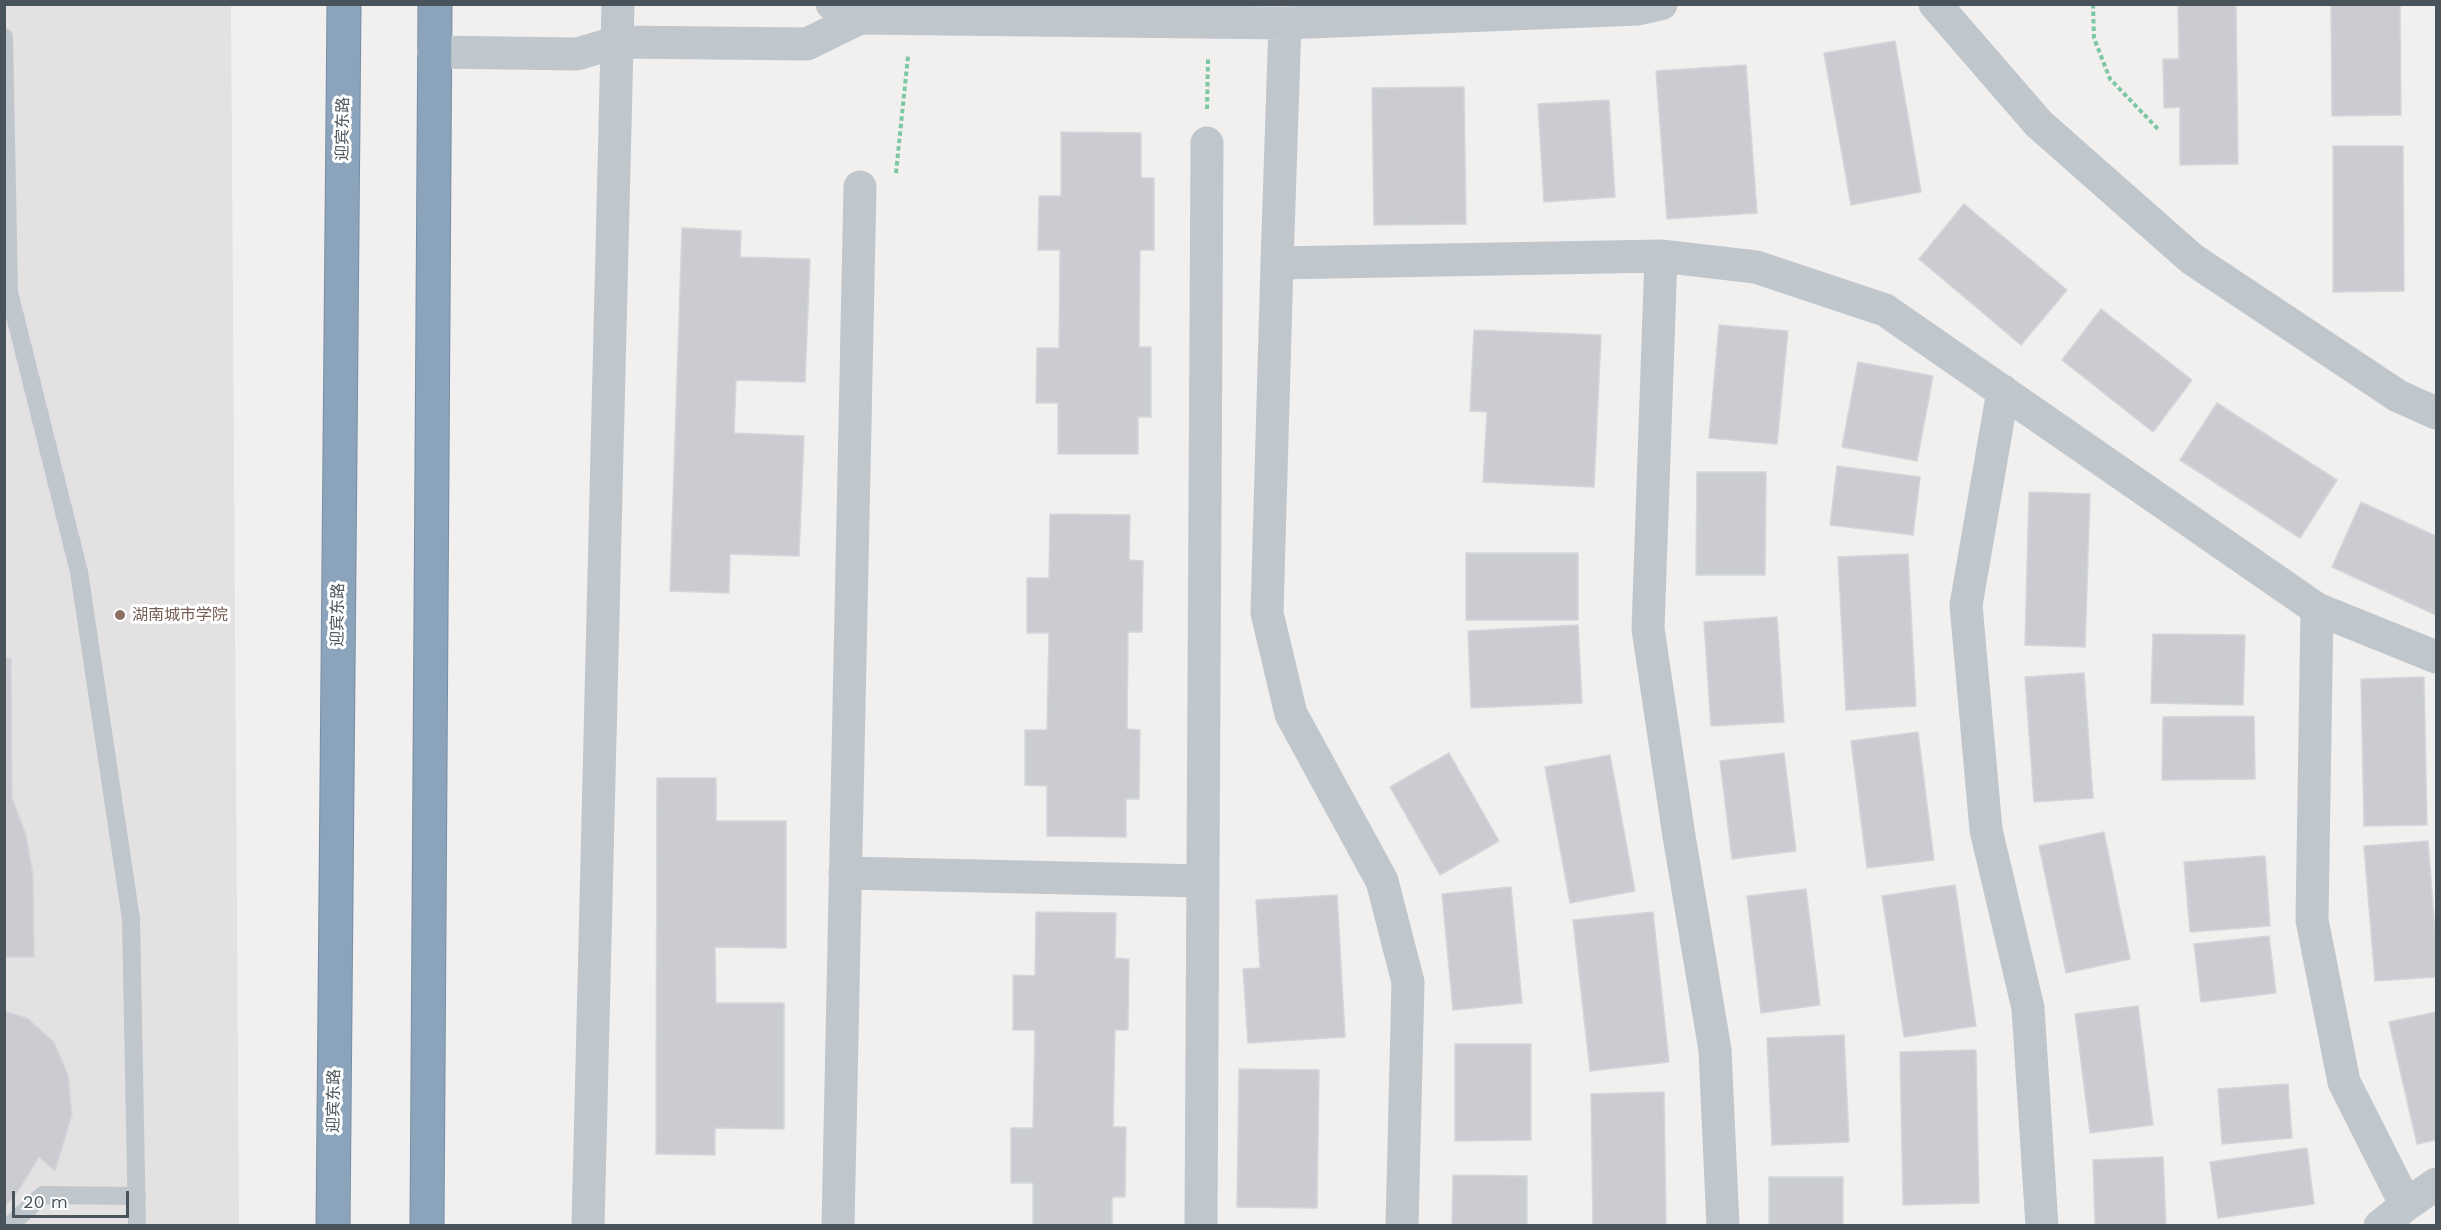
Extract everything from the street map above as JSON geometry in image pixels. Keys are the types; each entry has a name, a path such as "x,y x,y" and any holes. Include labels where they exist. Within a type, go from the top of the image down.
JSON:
{"highway":[{"name":"迎宾东路","path":"333,1226 344,4"},
{"path":"427,1226 435,4"}],"street":[{"path":"588,1226 618,4"},
{"path":"434,52 577,54 618,42 807,44 846,11 912,19 1228,16 1285,23 1372,12 1638,9 1661,4"},
{"path":"1935,4 2039,123 2192,259 2398,396 2436,413"},
{"path":"1285,23 1267,613 1291,714 1382,881 1408,982 1402,1226"},
{"path":"1201,1226 1207,143"},
{"path":"838,1226 860,187"},
{"path":"1277,263 1661,256 1756,267 1885,310 2317,609 2436,657"},
{"path":"1661,256 1648,629 1679,836 1715,1050 1723,1226"},
{"path":"2003,391 1966,605 1986,830 2028,1008 2042,1226"},
{"path":"2317,609 2312,920 2344,1082 2406,1205"},
{"path":"845,873 1203,881"},
{"path":"2380,1226 2436,1184"}],"lane":[{"path":"4,36 7,293 79,572 131,919 137,1226"},
{"path":"9,1226 43,1196 137,1196"}],"path":[{"path":"2093,4 2094,38 2110,79 2158,129"},
{"path":"1207,143 1228,16"},
{"path":"860,187 895,177 912,19"}],"shaded area":[{"name":"湖南城市学院","path":"5,5 231,5 239,1225 5,1226"}],"building":[{"path":"2178,4 2236,4 2238,164 2180,165 2180,107 2164,108 2163,59 2179,59"},
{"path":"2331,4 2400,4 2401,115 2332,116"},
{"path":"1895,41 1921,192 1851,205 1824,53"},
{"path":"1746,65 1757,213 1667,219 1656,71"},
{"path":"1464,87 1466,224 1374,225 1372,88"},
{"path":"1609,100 1615,197 1544,202 1538,104"},
{"path":"1061,132 1141,133 1141,178 1154,178 1154,250 1140,250 1139,347 1151,347 1151,417 1138,417 1138,454 1058,454 1058,403 1036,403 1037,348 1059,348 1060,250 1038,250 1039,196 1061,196"},
{"path":"2333,146 2403,146 2404,291 2333,292"},
{"path":"1964,204 2067,290 2021,345 1919,259"},
{"path":"682,228 741,231 740,257 810,259 805,382 736,380 734,433 804,436 799,556 730,554 729,593 670,591"},
{"path":"2101,309 2192,380 2153,432 2062,360"},
{"path":"1719,325 1788,331 1777,444 1709,438"},
{"path":"1474,330 1601,335 1594,487 1483,482 1487,412 1470,411"},
{"path":"1858,362 1933,376 1917,461 1842,447"},
{"path":"2217,403 2337,480 2300,538 2180,460"},
{"path":"1837,466 1920,477 1913,535 1830,525"},
{"path":"1697,472 1766,472 1765,575 1696,575"},
{"path":"2029,492 2090,494 2085,647 2025,645"},
{"path":"2361,502 2436,536 2436,615 2332,567"},
{"path":"1050,514 1130,515 1129,560 1143,561 1142,632 1128,632 1127,729 1140,730 1139,799 1126,799 1126,837 1047,836 1047,786 1025,785 1025,730 1047,730 1049,633 1027,633 1027,578 1049,578"},
{"path":"1466,553 1578,553 1578,620 1466,620"},
{"path":"1908,554 1916,706 1846,710 1838,557"},
{"path":"1777,617 1784,722 1711,726 1704,622"},
{"path":"1578,625 1582,703 1471,708 1468,631"},
{"path":"2153,634 2245,635 2243,705 2151,703"},
{"path":"4,658 11,658 12,798 26,835 33,874 34,957 4,957"},
{"path":"2084,673 2093,798 2034,802 2025,677"},
{"path":"2424,677 2427,825 2364,826 2361,679"},
{"path":"2254,716 2255,779 2162,780 2163,717"},
{"path":"1918,732 1934,860 1867,868 1851,741"},
{"path":"1449,753 1499,841 1440,875 1390,787"},
{"path":"1784,753 1796,851 1732,859 1720,761"},
{"path":"1610,755 1635,891 1570,903 1545,767"},
{"path":"657,778 716,778 716,821 786,821 786,948 715,947 716,1003 784,1003 784,1129 715,1128 715,1155 656,1154"},
{"path":"2104,832 2130,959 2066,973 2039,846"},
{"path":"2428,841 2436,943 2436,977 2375,981 2364,846"},
{"path":"2265,856 2270,926 2190,932 2184,862"},
{"path":"1955,885 1976,1026 1904,1037 1882,896"},
{"path":"1511,887 1522,1003 1453,1010 1442,894"},
{"path":"1806,889 1820,1005 1761,1013 1747,896"},
{"path":"1337,895 1345,1037 1248,1043 1243,969 1260,968 1256,900"},
{"path":"1036,912 1116,913 1115,958 1129,959 1128,1030 1115,1030 1113,1127 1126,1127 1125,1197 1112,1197 1112,1226 1033,1226 1033,1183 1011,1183 1011,1128 1033,1128 1035,1030 1013,1030 1013,975 1035,976"},
{"path":"1653,912 1669,1062 1590,1071 1573,920"},
{"path":"2269,936 2276,993 2201,1002 2194,944"},
{"path":"2138,1006 2153,1125 2090,1133 2075,1014"},
{"path":"4,1011 27,1018 54,1042 68,1075 72,1115 55,1171 39,1157 17,1193 4,1207"},
{"path":"2436,1012 2436,1140 2417,1144 2389,1022"},
{"path":"1844,1035 1849,1142 1772,1145 1767,1038"},
{"path":"1455,1044 1531,1044 1531,1140 1455,1141"},
{"path":"1976,1050 1979,1203 1903,1205 1900,1052"},
{"path":"1239,1069 1319,1070 1317,1208 1237,1207"},
{"path":"2288,1084 2292,1138 2222,1144 2218,1089"},
{"path":"1664,1092 1666,1226 1593,1226 1591,1094"},
{"path":"2307,1148 2314,1204 2218,1218 2210,1162"},
{"path":"2163,1157 2166,1226 2095,1226 2093,1160"},
{"path":"1453,1175 1527,1176 1527,1226 1452,1226"},
{"path":"1769,1177 1843,1177 1843,1226 1769,1226"}],"place":[{"name":"湖南城市学院","path":"120,615"}]}
